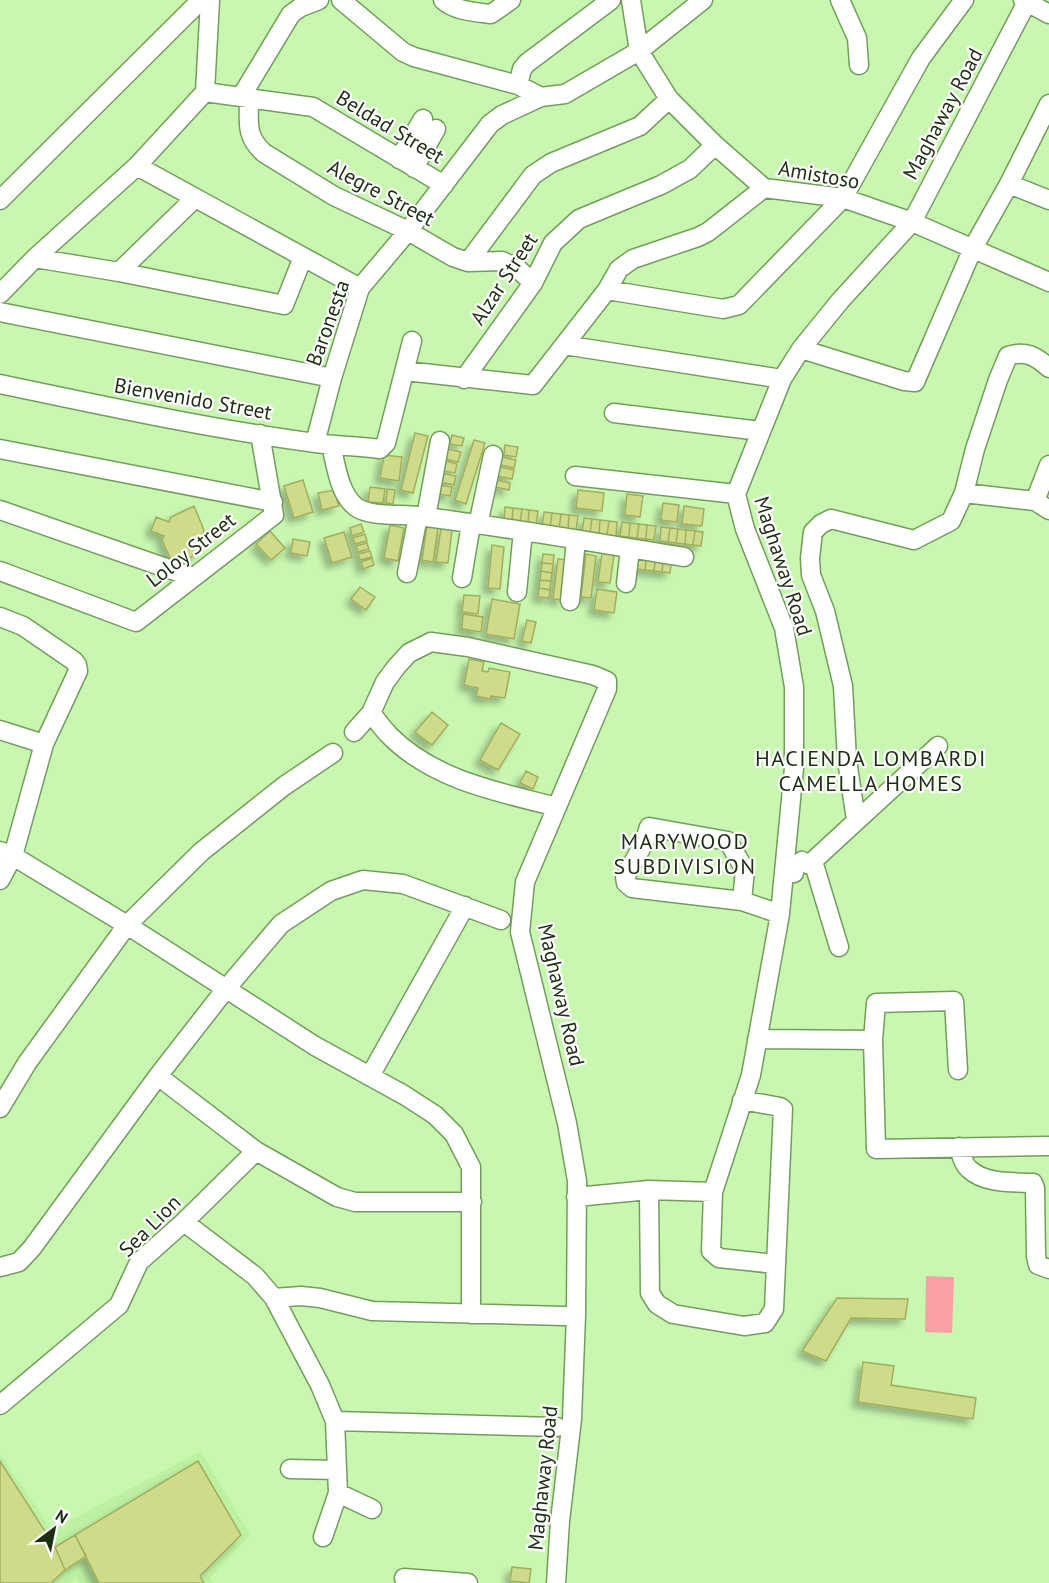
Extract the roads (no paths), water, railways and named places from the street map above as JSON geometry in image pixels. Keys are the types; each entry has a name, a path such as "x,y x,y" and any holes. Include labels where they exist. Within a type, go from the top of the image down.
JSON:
{"street":[{"path":"0,200 201,0"},
{"path":"0,294 34,258 137,166 205,92 210,0"},
{"path":"245,98 291,14 318,0"},
{"path":"341,0 408,55 518,85 541,96"},
{"path":"443,0 448,5 491,14 511,0"},
{"path":"518,85 522,69 527,63 611,0"},
{"path":"631,0 639,51"},
{"name":"Baronesta","path":"323,444 332,378 360,288 408,231 490,124 502,115 541,96 565,94 639,51 684,7 703,0"},
{"path":"840,0 857,38 859,65"},
{"path":"607,290 723,309 739,305 843,198 921,58 964,0"},
{"path":"1026,1 1049,14"},
{"name":"Maghaway Road","path":"775,1264 719,1258 711,1251 713,1192 751,1075 780,914 800,869 794,768 794,687 784,628 745,529 736,494 782,379 801,349 840,301 912,222 1026,1"},
{"name":"Amistoso","path":"639,51 669,99 715,145 764,188 843,198 912,222 1049,282"},
{"name":"Beldad Street","path":"205,92 313,107 444,185"},
{"name":"Alegre Street","path":"245,98 250,135 264,153 334,196 408,231 453,257 468,262 502,261 517,268 533,283"},
{"path":"468,262 533,175 551,163 640,126 669,99"},
{"path":"801,349 904,381 915,382 973,248 1009,184 1049,104"},
{"path":"407,163 429,124"},
{"name":"Alzar Street","path":"464,379 533,283 553,243 579,219 661,185 690,169 715,145"},
{"path":"137,166 360,288"},
{"path":"1009,184 1049,200"},
{"path":"412,341 405,371 533,385 607,290 619,269 633,259 708,232 764,188"},
{"path":"118,272 194,199"},
{"path":"34,258 284,305 303,257"},
{"path":"0,312 332,378"},
{"path":"564,345 782,379"},
{"path":"856,820 847,760 843,686 825,611 811,575 813,532 831,519 914,540 951,521 964,494 978,439 1008,356 1020,352 1038,358 1049,368"},
{"name":"Bienvenido Street","path":"0,384 160,417 323,444 380,449 386,443 405,371"},
{"path":"614,413 760,431"},
{"path":"0,449 274,508 260,434"},
{"path":"407,573 440,441"},
{"path":"323,444 347,500 358,509 367,512 474,524 684,557"},
{"path":"462,578 493,455"},
{"path":"964,494 1042,505 1049,465"},
{"path":"575,476 736,494"},
{"name":"Loloy Street","path":"0,571 136,622 274,508"},
{"path":"0,510 192,577"},
{"path":"517,592 523,531"},
{"path":"570,601 576,540"},
{"path":"626,583 630,549"},
{"path":"0,617 23,626 77,664 78,671 44,744 0,880"},
{"name":"Maghaway Road","path":"371,713 385,682 397,666 409,653 431,642 468,647 607,681 607,689 525,882 520,932 567,1123 577,1181 576,1315 572,1419 560,1521 556,1583"},
{"path":"354,732 371,713 389,735 415,756 438,770 465,782 556,807"},
{"path":"0,730 44,744"},
{"path":"839,947 800,869 938,746"},
{"path":"0,1108 27,1064 127,925 201,852 284,786 333,753"},
{"path":"742,901 745,870 728,842 649,827 644,843 625,876 626,883 632,888 742,901 780,914"},
{"path":"7,853 127,925 315,1046 404,1095 435,1115 454,1134 471,1167 471,1314"},
{"path":"0,1268 19,1262 32,1248 158,1076 225,990 281,924 331,891 363,880 403,884 501,920"},
{"path":"370,1076 465,906"},
{"path":"958,1070 954,1001 876,1003 873,1040 876,1149 1049,1146"},
{"path":"757,1040 873,1040"},
{"path":"158,1076 256,1151 337,1197 355,1202 472,1202"},
{"path":"649,1190 650,1293 657,1304 673,1314 744,1326 765,1323 774,1309 783,1109 742,1100"},
{"path":"959,1147 966,1167 976,1174 991,1180 1033,1183 1036,1256 1038,1265 1049,1269"},
{"name":"Sea Lion","path":"0,1406 118,1305 139,1262 184,1222 256,1151"},
{"path":"576,1197 649,1190 713,1192"},
{"path":"184,1222 255,1276 274,1298 304,1351 334,1421 338,1493 323,1538"},
{"path":"274,1298 301,1296 320,1298 372,1311 576,1315"},
{"path":"334,1421 557,1427"},
{"path":"290,1469 337,1470"},
{"path":"338,1493 372,1509"},
{"path":"404,1578 468,1583"}],"district":[{"name":"HACIENDA LOMBARDI CAMELLA HOMES","path":"871,770"},
{"name":"MARYWOOD SUBDIVISION","path":"685,854"}]}
